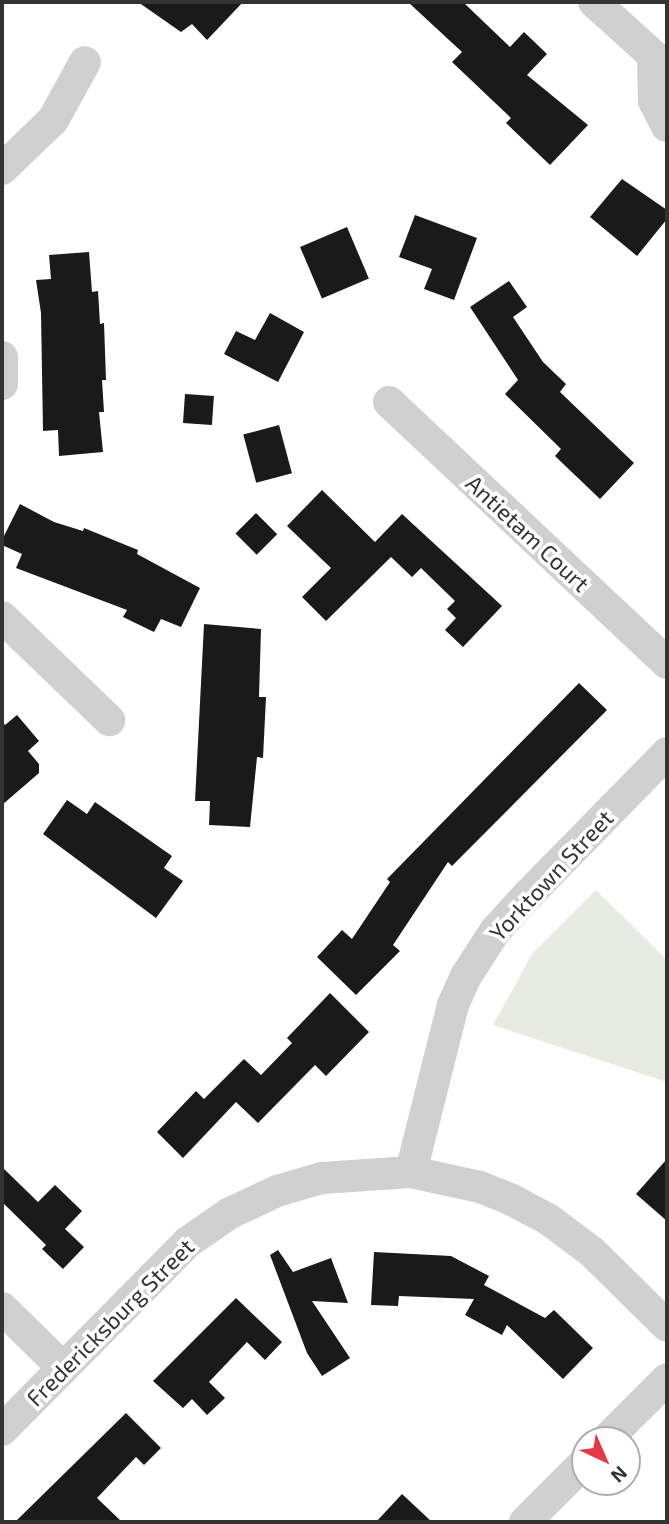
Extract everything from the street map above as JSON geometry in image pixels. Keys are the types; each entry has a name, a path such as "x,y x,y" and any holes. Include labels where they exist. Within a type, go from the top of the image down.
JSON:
{"street":[{"path":"594,2 660,64 653,101 667,127"},
{"path":"2,169 53,120 85,62"},
{"path":"2,357 2,384"},
{"name":"Antietam Court","path":"389,402 667,663"},
{"path":"2,617 109,720"},
{"name":"Yorktown Street","path":"411,1172 453,1005 467,976 495,931 527,895 667,753"},
{"name":"Fredericksburg Street","path":"2,1430 188,1242 230,1213 277,1191 322,1178 411,1172 480,1187 548,1219 592,1252 667,1326"},
{"path":"2,1308 62,1368"},
{"path":"621,1426 667,1379"},
{"path":"525,1522 571,1476"}],"shaded area":[{"path":"596,890 667,960 667,1082 493,1025 532,954"}],"building":[{"path":"138,2 243,2 207,40 192,24 181,32"},
{"path":"408,2 463,2 510,47 524,32 547,54 527,75 588,125 550,165 506,123 511,118 452,62 462,52"},
{"path":"622,179 667,210 667,219 637,256 590,217"},
{"path":"415,215 477,238 454,300 424,289 432,269 399,257"},
{"path":"347,227 369,279 322,298 300,247"},
{"path":"89,252 92,292 98,291 100,324 104,323 106,380 102,380 104,412 99,412 103,452 59,456 58,430 43,431 41,313 36,280 51,279 49,255"},
{"path":"509,281 527,307 513,317 543,362 566,384 560,392 634,463 600,499 555,456 561,449 505,394 518,380 470,307"},
{"path":"270,313 304,332 278,382 224,354 236,331 255,340"},
{"path":"185,394 214,396 212,425 183,423"},
{"path":"279,425 292,473 256,483 243,435"},
{"path":"322,490 375,542 402,514 502,606 463,647 445,630 456,618 447,609 455,601 421,568 412,577 391,557 326,621 302,597 331,568 287,526"},
{"path":"20,504 54,522 83,531 84,528 138,550 137,554 200,588 181,627 161,619 154,632 123,617 127,610 16,568 22,554 2,545 2,540"},
{"path":"256,513 277,534 257,555 235,534"},
{"path":"204,624 261,629 259,697 266,697 263,758 257,757 250,827 209,825 210,801 195,801"},
{"path":"579,683 607,710 452,866 448,862 393,945 400,951 356,995 317,957 342,930 352,939 390,882 387,879"},
{"path":"17,715 39,741 28,751 39,764 39,773 2,805 2,720 5,725"},
{"path":"67,800 87,814 95,802 172,856 164,868 183,881 156,918 43,834"},
{"path":"330,993 369,1032 326,1076 315,1065 258,1123 236,1102 183,1158 157,1132 196,1091 204,1099 244,1059 261,1075 292,1043 287,1038"},
{"path":"667,1159 667,1221 636,1194"},
{"path":"2,1167 38,1202 55,1185 82,1211 65,1229 84,1247 63,1269 42,1249 46,1245 2,1202"},
{"path":"278,1250 293,1272 331,1258 348,1303 312,1301 350,1358 322,1376 307,1353 270,1255"},
{"path":"374,1252 451,1256 489,1276 484,1285 545,1318 554,1310 593,1348 563,1379 507,1325 502,1335 465,1315 474,1299 399,1296 398,1306 371,1305"},
{"path":"236,1298 282,1342 265,1360 247,1342 209,1382 225,1398 207,1415 192,1399 183,1408 153,1381"},
{"path":"126,1413 161,1448 144,1465 136,1457 97,1498 122,1522 15,1522"},
{"path":"402,1494 432,1522 376,1522"}]}
